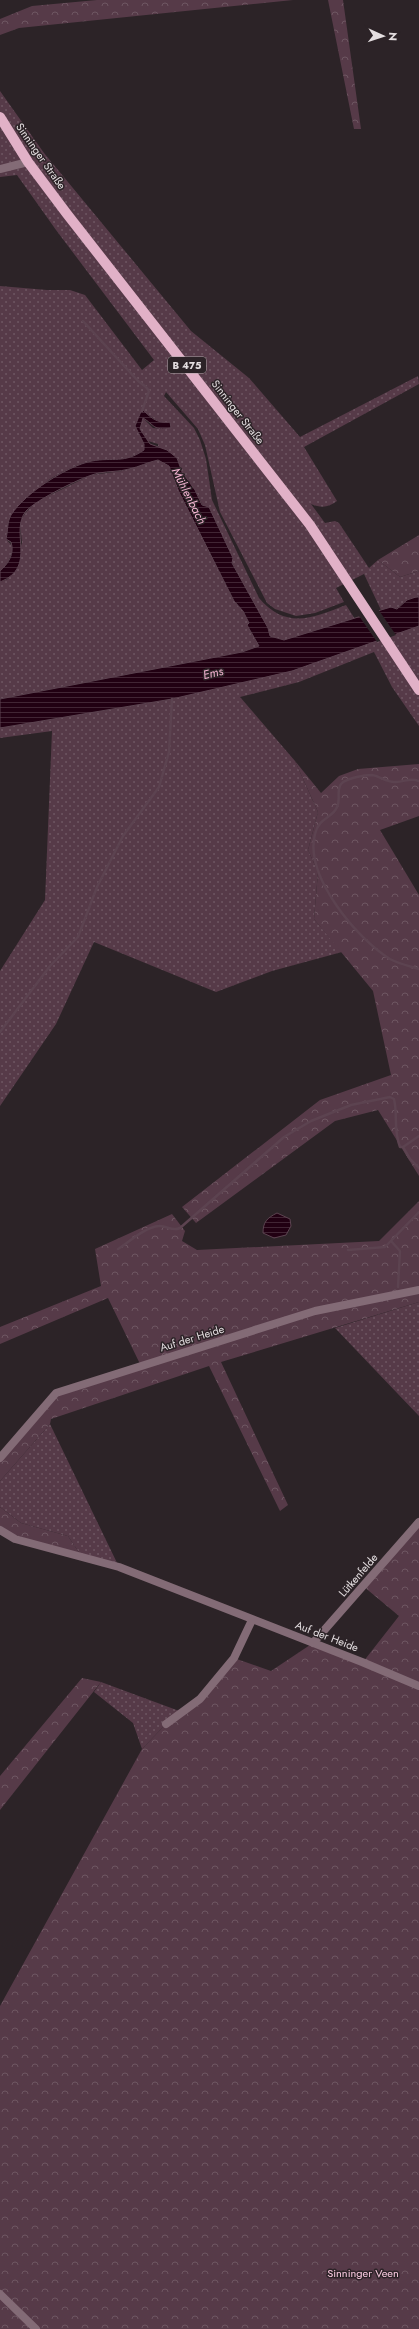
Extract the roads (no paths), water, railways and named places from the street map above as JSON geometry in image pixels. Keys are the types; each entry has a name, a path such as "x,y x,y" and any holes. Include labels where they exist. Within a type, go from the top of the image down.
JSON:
{"main road":[{"name":"Sinninger Straße","path":"0,117 28,162 310,525 342,571 419,690"}],"street":[{"path":"0,169 28,162"},
{"name":"Auf der Heide","path":"0,1458 56,1393 315,1311 419,1290"},
{"name":"Lütkenfelde","path":"313,1643 419,1522"},
{"name":"Auf der Heide","path":"0,1530 15,1539 119,1567 419,1686"},
{"path":"166,1724 200,1699 234,1658 252,1620"},
{"path":"0,2294 36,2329"}],"water":[{"path":"142,409 158,421 170,422 171,428 161,429 155,427 143,418 140,429 150,444 167,450 177,458 182,472 195,490 202,505 209,507 233,558 232,563 268,628 270,636 284,640 391,607 397,609 407,600 419,596 419,626 292,671 172,699 0,728 0,699 242,652 259,646 247,625 249,623 243,611 234,601 179,492 169,466 158,460 125,470 103,472 92,475 60,489 31,506 26,511 22,519 20,529 21,549 18,568 11,576 0,582 0,571 8,562 12,551 11,542 6,539 11,515 17,507 47,482 71,468 92,461 124,459 144,450 144,444 135,426"},
{"path":"277,1213 290,1219 291,1226 286,1235 274,1238 263,1233 263,1229 266,1221"}],"waterway":[{"path":"83,321 149,391 142,411"},
{"path":"0,1032 50,966 78,937 97,887 123,836 159,787 169,752 172,699"},
{"path":"419,781 410,780 393,782 372,775 356,777 343,782 340,787 339,801 335,811 317,828 315,834 314,851 317,868 325,887 349,922 377,950 390,959 419,969"},
{"path":"118,1249 148,1229 159,1226 174,1229 180,1228 284,1137 311,1121 351,1105 390,1097 394,1099 396,1128 400,1147 403,1147 419,1136"},
{"path":"403,1147 410,1159 419,1168"},
{"path":"348,1250 385,1247 419,1212"},
{"path":"391,1241 400,1251 398,1287"}],"water label":[{"name":"Mühlenbach","path":"189,496"},
{"name":"Ems","path":"213,673"}],"park label":[{"name":"Sinninger Veen","path":"363,2273"}]}
